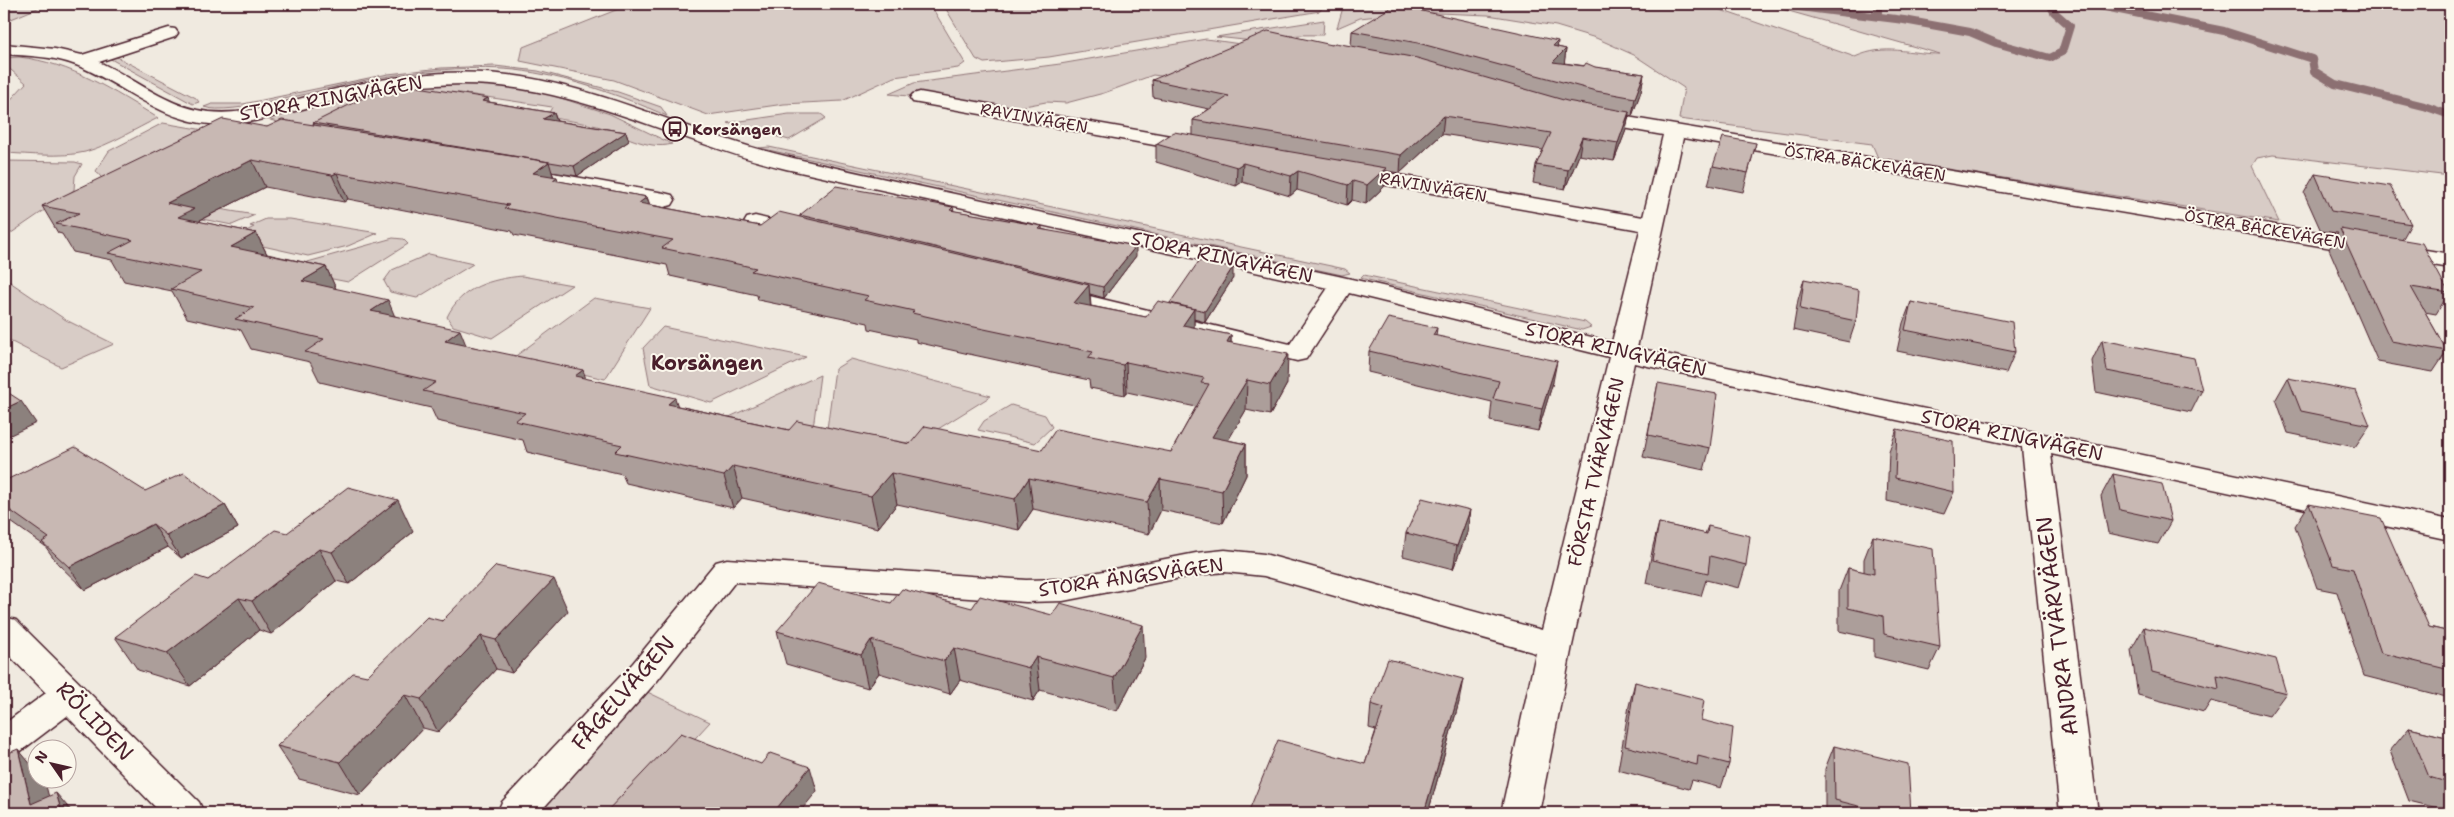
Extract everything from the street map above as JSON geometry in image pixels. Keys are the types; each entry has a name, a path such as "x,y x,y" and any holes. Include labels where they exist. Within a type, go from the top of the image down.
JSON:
{"street":[{"path":"83,61 169,33"},
{"name":"STORA RINGVÄGEN","path":"4,49 31,51 83,61 193,116 213,118 243,116 375,87 410,82 463,78 520,81 602,102 728,147 786,163 1342,284 1624,352 2450,530"},
{"name":"RAVINVÄGEN","path":"920,98 1221,150"},
{"name":"ÖSTRA BÄCKEVÄGEN","path":"1576,114 2450,261"},
{"path":"243,116 254,128 264,131"},
{"name":"FÖRSTA TVÄRVÄGEN","path":"1520,813 1555,646 1674,132"},
{"name":"RAVINVÄGEN","path":"1329,169 1651,225"},
{"path":"504,171 664,200"},
{"path":"755,223 816,238"},
{"path":"1033,290 1297,353 1342,284"},
{"name":"ANDRA TVÄRVÄGEN","path":"2035,440 2079,813"},
{"name":"STORA ÄNGSVÄGEN","path":"727,570 1026,592 1063,590 1196,564 1225,561 1264,566 1555,646"},
{"name":"FÅGELVÄGEN","path":"516,813 644,672 727,570"},
{"name":"RÖLIDEN","path":"4,629 70,694 184,813"},
{"path":"4,744 70,694"}],"shaded area":[{"path":"4,4 43,4 45,5 4,22"},
{"path":"631,4 930,4 965,63 958,68 894,77 842,101 784,104 708,115 614,80 520,61 523,47"},
{"path":"943,4 1325,4 1320,11 1049,57 984,63 976,59"},
{"path":"1344,4 1687,4 1715,8 1855,57 1866,53 1887,50 1940,54 1764,4 2450,4 2450,176 2273,155 2257,158 2252,166 2279,222 1878,158 1872,144 1679,119 1684,88 1634,55 1596,38 1556,26 1488,15 1413,12 1360,18 1337,28"},
{"path":"1324,20 1323,35 1290,36 1272,43 1216,37"},
{"path":"1206,39 1247,45 1190,80 1153,75 1104,93 1066,103 1046,102 1008,109 914,94 908,96 889,94 914,83 1060,64"},
{"path":"115,56 196,98 199,102 193,104 107,57"},
{"path":"19,57 57,65 74,72 108,88 158,118 113,141 85,152 55,155 4,153 4,107 26,83 4,64 4,58"},
{"path":"495,66 538,71 618,92 661,107 667,116 612,94 554,77 515,70 475,68 395,75 255,105 216,109 204,107 212,104 243,104 388,74 441,68"},
{"path":"441,82 527,87 610,114 672,144 663,146 653,145 597,126 547,117 552,107 460,93 400,91 321,128 297,128 267,119 271,114 323,100"},
{"path":"789,114 821,114 826,118 789,140 727,123"},
{"path":"163,123 239,136 105,182 96,171 109,151"},
{"path":"769,147 1345,269 1350,273 1342,275 759,148"},
{"path":"4,161 75,162 82,164 75,176 74,190 4,238"},
{"path":"189,204 255,215 232,225 177,214"},
{"path":"266,219 290,219 378,233 348,246 308,256 231,239 254,227 250,226"},
{"path":"393,238 403,239 408,244 348,282 302,273 297,265"},
{"path":"429,254 473,264 417,298 390,292 384,281 392,270"},
{"path":"1364,275 1585,322 1591,327 1582,330 1361,278"},
{"path":"522,276 572,285 492,338 453,326 447,317 460,298 478,286 499,279"},
{"path":"4,278 66,320 114,344 61,367 4,338"},
{"path":"594,298 650,308 605,379 513,358"},
{"path":"663,327 806,357 711,403 650,385 643,348"},
{"path":"851,359 991,396 914,444 827,429 835,369"},
{"path":"820,375 813,428 790,437 725,419"},
{"path":"1011,405 1045,415 1052,427 1035,443 978,430 984,421"},
{"path":"637,687 710,722 626,813 524,813"}],"building":[{"path":"1395,5 1558,41 1553,46 1566,49 1553,62 1584,66 1586,63 1595,67 1644,74 1635,98 1596,91 1418,43 1352,31"},
{"path":"1268,31 1332,45 1335,43 1417,58 1567,101 1629,112 1618,143 1582,137 1568,170 1536,165 1551,133 1444,116 1401,155 1193,120 1229,96 1152,80"},
{"path":"393,83 488,98 482,101 554,113 543,119 626,132 574,166 313,123"},
{"path":"223,119 267,127 282,120 549,162 533,173 557,177 553,180 647,197 639,203 760,226 779,212 1089,285 1074,303 1146,317 1158,301 1194,309 1183,325 1231,335 1227,342 1288,354 1270,385 1247,380 1212,437 1246,444 1222,491 1160,479 1147,502 1029,478 1015,499 891,473 871,496 733,466 724,476 615,452 622,445 515,421 525,413 423,391 436,382 305,352 324,339 235,319 254,308 171,289 201,272 108,253 133,240 56,224 79,213 42,206","holes":["252,160 332,175 337,173 509,205 504,208 673,240 662,248 756,268 751,271 869,296 864,300 914,311 912,313 1093,352 1088,358 1123,365 1126,362 1204,378 1201,383 1209,384 1171,452 1056,429 1042,450 925,426 910,444 797,421 789,430 668,404 675,398 575,376 583,370 445,341 460,330 371,311 388,300 302,281 326,267 231,247 256,233 178,217 194,209 167,203"]},
{"path":"1174,132 1386,168 1367,185 1353,181 1348,185 1298,171 1291,176 1243,163 1237,167 1156,144"},
{"path":"1723,137 1756,143 1748,173 1713,166"},
{"path":"2315,174 2390,186 2411,224 2331,211"},
{"path":"836,186 953,207 950,210 1042,226 1039,229 1136,246 1103,287 800,215"},
{"path":"2340,229 2422,243 2449,293 2411,287 2447,351 2391,341"},
{"path":"1199,261 1233,267 1205,311 1170,303"},
{"path":"1804,279 1859,290 1856,321 1800,309"},
{"path":"1911,302 2012,322 2015,352 1905,330"},
{"path":"1388,318 1437,328 1433,335 1557,361 1542,409 1493,399 1499,381 1369,351"},
{"path":"2102,340 2194,358 2202,390 2107,371"},
{"path":"2288,378 2356,391 2370,425 2301,411"},
{"path":"1658,383 1717,394 1710,448 1648,435"},
{"path":"4,390 21,401 4,409"},
{"path":"1897,429 1953,441 1954,492 1895,478"},
{"path":"75,447 145,491 184,473 225,505 166,535 153,524 69,567 42,542 49,538 4,506 4,481"},
{"path":"2113,474 2162,484 2171,521 2120,510"},
{"path":"348,487 398,500 332,552 319,549 252,601 239,598 167,653 115,637 196,576 208,580 275,530 287,533"},
{"path":"1422,498 1470,510 1457,546 1406,533"},
{"path":"2309,504 2381,518 2429,627 2450,632 2450,670 2381,653 2353,569 2333,565"},
{"path":"1659,523 1707,534 1708,526 1750,536 1746,565 1710,556 1708,573 1652,560"},
{"path":"1873,536 1933,549 1940,647 1884,634 1883,616 1848,608 1848,568 1874,574"},
{"path":"496,566 554,579 496,640 481,636 421,699 405,695 340,762 277,746 353,673 367,676 427,617 442,621"},
{"path":"818,583 891,603 902,589 972,608 980,596 1052,615 1060,603 1143,625 1114,678 1036,657 1029,668 954,648 944,661 871,640 861,655 777,631"},
{"path":"2144,627 2276,659 2286,693 2217,675 2219,689 2152,672"},
{"path":"1388,659 1463,679 1424,813 1248,813 1278,740 1365,764 1384,708 1371,704"},
{"path":"1635,682 1704,700 1701,720 1733,728 1729,764 1698,756 1697,765 1625,746"},
{"path":"2409,728 2450,738 2450,783 2429,777"},
{"path":"681,733 761,764 770,753 810,767 773,813 605,813"},
{"path":"1834,746 1908,764 1911,813 1886,813 1835,800"},
{"path":"18,749 31,804 56,793 62,813 4,813 4,755"}],"waterway":[{"path":"1775,4 1878,17"},
{"path":"1878,4 1878,17"},
{"path":"1878,17 1970,32 1996,43 2050,58 2062,52 2070,26 2054,12 2050,4"},
{"path":"2090,4 2224,31 2312,59 2314,71 2335,84 2424,106 2450,115"}],"place":[{"name":"Korsängen","path":"675,129"}],"district":[{"name":"Korsängen","path":"707,363"}]}
